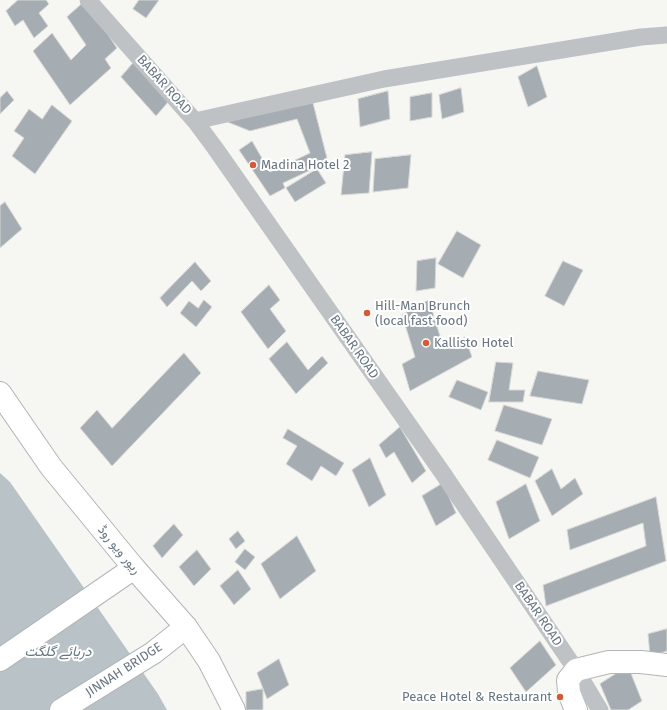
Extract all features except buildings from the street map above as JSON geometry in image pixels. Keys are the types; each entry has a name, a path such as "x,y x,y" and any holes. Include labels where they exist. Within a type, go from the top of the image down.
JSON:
{"main road":[{"name":"ریور ویو روڈ","path":"0,393 51,467 134,568 186,627 209,661 234,710"},
{"path":"0,660 134,568"},
{"name":"JINNAH BRIDGE","path":"61,710 153,653 186,627"},
{"path":"576,710 569,693 568,680 576,670 609,662 640,662 667,665"}],"street":[{"name":"BABAR ROAD","path":"88,0 195,121 444,474 576,670 600,710"},
{"path":"195,121 384,80 641,37 667,35"}],"water":[{"name":"دریائے گلگت","path":"0,473 10,482 158,694 167,710 0,710"}],"place":[{"name":"Madina Hotel 2","path":"253,165"},
{"name":"Hill-Man Brunch (local fast food)","path":"367,313"},
{"name":"Kallisto Hotel","path":"426,343"},
{"name":"Peace Hotel & Restaurant","path":"560,697"}]}
